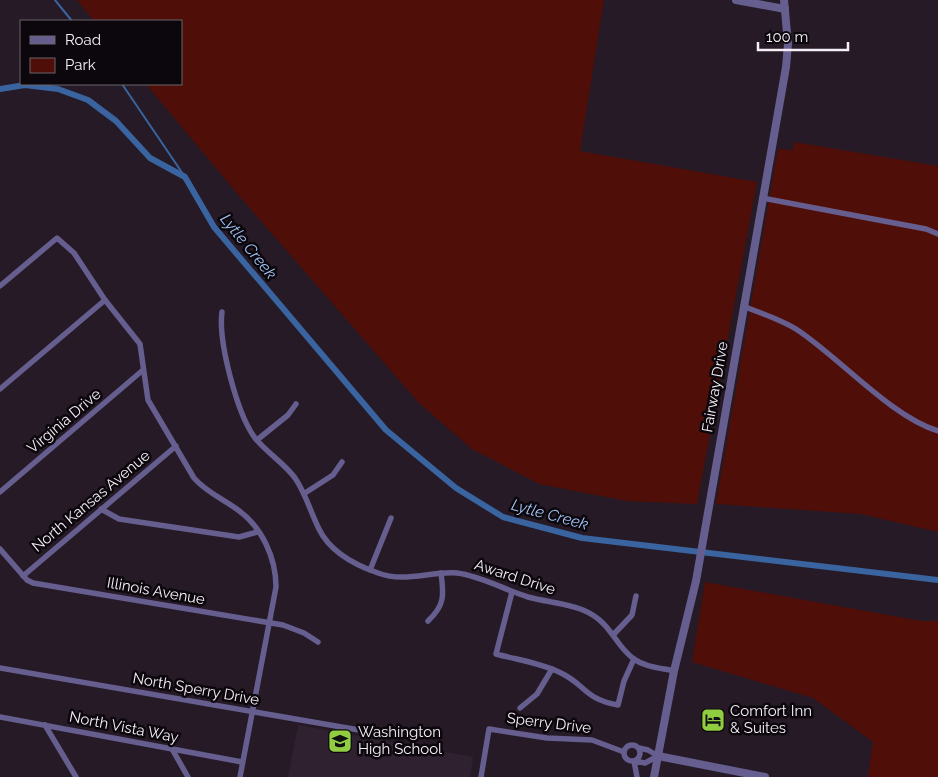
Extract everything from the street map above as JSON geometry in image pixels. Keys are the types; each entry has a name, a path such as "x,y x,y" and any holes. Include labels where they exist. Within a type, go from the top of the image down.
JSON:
{"street":[{"path":"736,0 785,9"},
{"name":"Fairway Drive","path":"654,777 674,671 696,581 786,67 788,44 784,0"},
{"path":"762,198 926,229 938,234"},
{"path":"0,286 57,238 74,253 105,300 140,344 148,400 199,483 239,510 269,550 275,572 276,587 240,777"},
{"path":"0,388 105,300"},
{"path":"743,306 795,328 889,402 926,427 938,431"},
{"name":"Award Drive","path":"222,312 220,325 233,385 246,424 257,440 294,476 305,493 317,524 328,542 344,557 370,570 396,578 440,573 468,575 512,592 583,610 599,619 634,659"},
{"name":"Virginia Drive","path":"0,492 143,370"},
{"path":"257,440 288,415 296,404"},
{"name":"North Kansas Avenue","path":"23,576 176,446"},
{"path":"305,493 333,475 342,462"},
{"path":"101,509 119,519 239,538 257,532"},
{"path":"370,570 391,518"},
{"name":"Illinois Avenue","path":"0,548 27,580 40,585 269,623 296,629 318,642"},
{"path":"428,621 439,610 442,603 443,589 440,573"},
{"path":"512,592 496,654 552,668 564,674 600,702 618,705 624,680 634,659 653,667 674,671"},
{"path":"614,634 632,615 636,596"},
{"name":"North Sperry Drive","path":"0,668 388,735"},
{"path":"520,708 542,689 552,668"},
{"name":"North Vista Way","path":"0,718 242,762"},
{"path":"45,725 76,777"},
{"name":"Sperry Drive","path":"481,777 489,729 547,738 592,740 624,752 626,759 634,761"},
{"path":"624,752 626,747 632,745 648,750 658,756 765,777"},
{"path":"634,761 640,756 639,748"},
{"path":"172,749 188,777"},
{"path":"634,761 645,763 658,756"},
{"path":"634,761 637,777"}],"shaded area":[{"name":"Washington High School","path":"298,725 473,757 470,777 288,777"}],"green space":[{"path":"77,0 604,0 580,151 757,182 697,504 627,501 539,484 472,449 419,403 240,197 147,85 182,85 182,20 93,20"},
{"path":"794,142 938,166 938,532 861,514 716,504 778,149 793,150"},
{"path":"705,582 921,621 938,621 938,777 868,777 873,742 813,698 692,662"}],"waterway":[{"name":"Lytle Creek","path":"55,0 71,20"},
{"name":"Lytle Creek","path":"0,89 25,85 58,89 88,100 116,121 150,158 185,177 214,227 386,430 456,488 503,517 582,538 938,580"},
{"name":"Lytle Creek","path":"123,85 185,177"}],"place":[{"name":"Comfort Inn & Suites","path":"713,720"},
{"name":"Washington High School","path":"340,741"}]}
